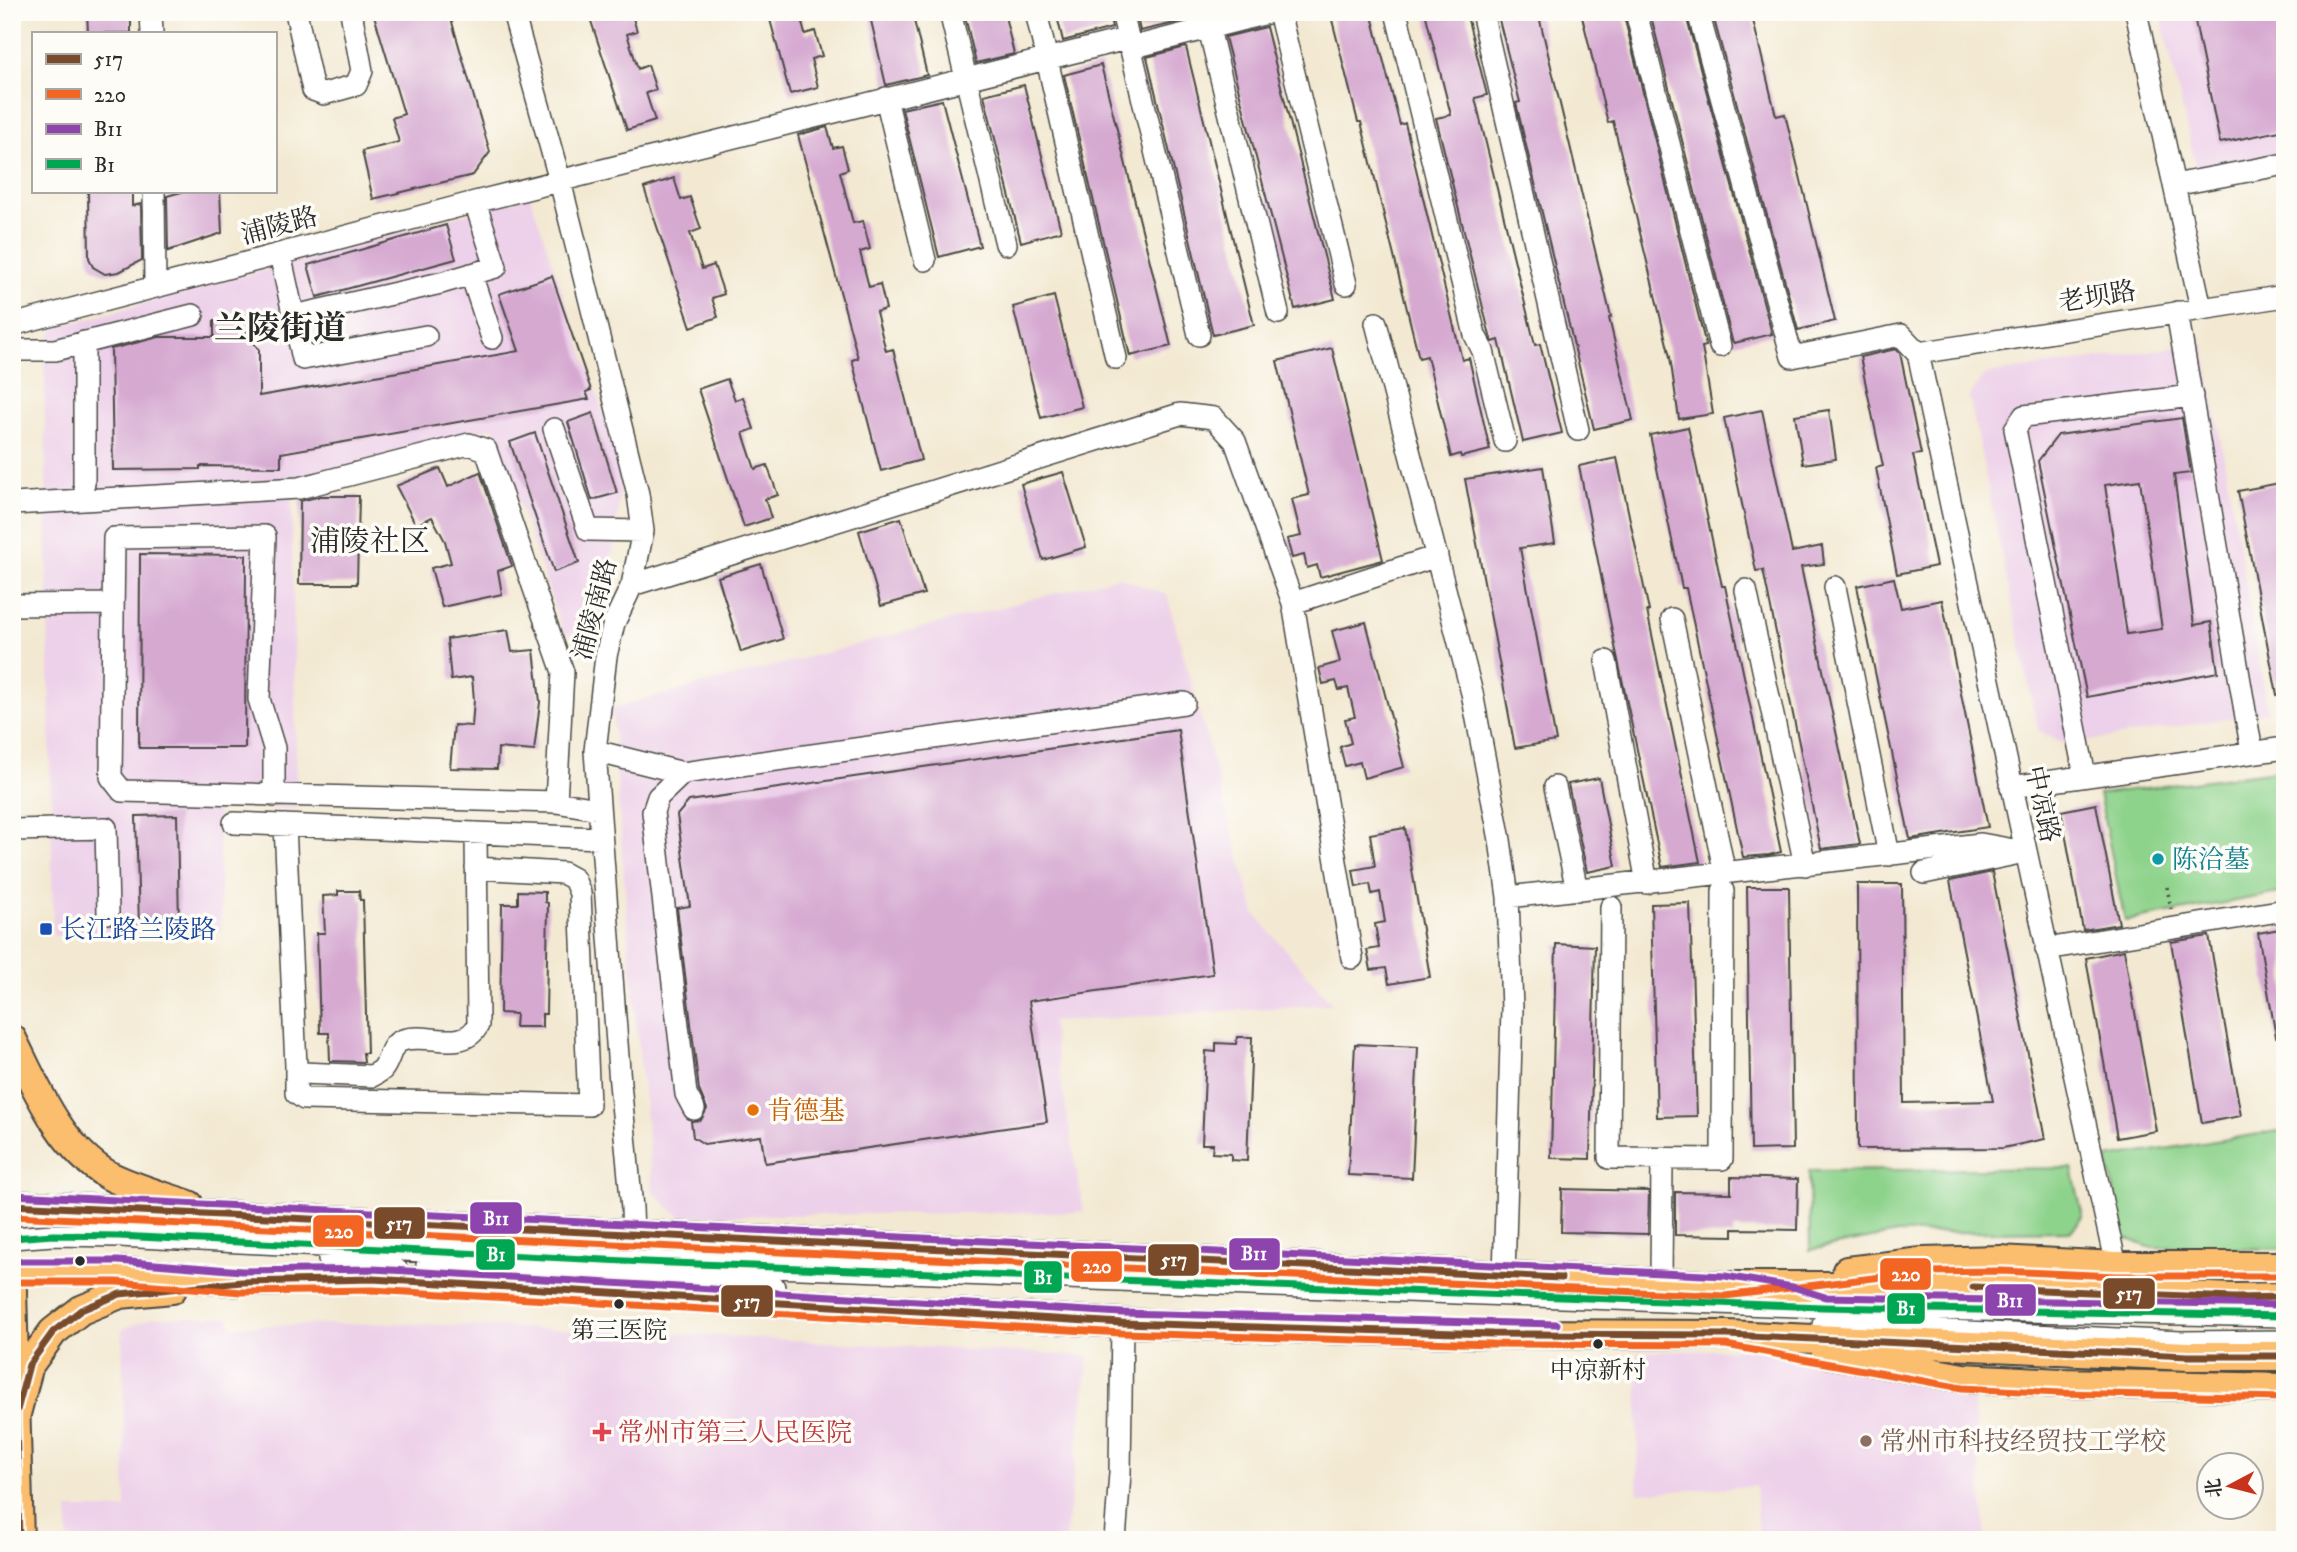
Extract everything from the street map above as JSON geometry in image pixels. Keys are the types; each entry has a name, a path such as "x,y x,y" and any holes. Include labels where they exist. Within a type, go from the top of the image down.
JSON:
{"main road":[{"path":"12,1039 54,1119 79,1153 108,1175 215,1215"},
{"path":"12,1205 1725,1286 1922,1262 2000,1260 2116,1266 2285,1266"},
{"path":"12,1272 117,1271 242,1283"},
{"path":"16,1414 29,1365 53,1332 81,1310 120,1294 242,1283 372,1279 1122,1323 1492,1334 1727,1335 1963,1378 2285,1388"},
{"path":"1725,1286 1823,1314 2188,1356 2285,1356"},
{"path":"1727,1335 1948,1286 2234,1298 2285,1297"},
{"path":"12,1290 19,1540"}],"street":[{"path":"152,12 152,32"},
{"path":"296,12 313,90 324,94 356,85 362,71 351,12"},
{"name":"浦陵南路","path":"513,12 560,181 638,494 643,531 632,585 614,622 606,656 595,751 633,1235"},
{"path":"950,12 1006,244"},
{"path":"1036,12 1116,358"},
{"path":"1122,12 1199,335"},
{"name":"浦陵路","path":"12,325 475,202 966,78 1118,41 1142,45 1207,21 1270,12"},
{"path":"1279,12 1346,284"},
{"path":"1396,12 1475,335 1483,351 1505,441"},
{"path":"1482,12 1578,430"},
{"path":"1636,12 1720,346"},
{"path":"1698,12 1793,357 1901,335 1918,353"},
{"path":"2136,12 2201,309"},
{"path":"1207,21 1278,313"},
{"path":"886,98 925,260"},
{"path":"2174,186 2285,164"},
{"path":"154,192 155,287"},
{"path":"294,316 496,267 475,202"},
{"path":"280,254 303,359 426,336"},
{"path":"471,274 492,338"},
{"name":"老坝路","path":"1918,353 2285,296"},
{"path":"2178,312 2252,752"},
{"path":"12,350 55,350 193,315"},
{"path":"1376,323 1472,693 1508,897 1512,1009 1504,1275"},
{"path":"84,342 84,484"},
{"name":"中凉路","path":"1918,353 2116,1266"},
{"path":"2085,776 2015,429 2024,416 2192,396"},
{"path":"632,585 1180,414 1214,418 1235,441 1293,603 1352,958"},
{"path":"554,429 589,530 643,531"},
{"path":"12,504 299,488 469,444 486,450 563,672 556,802"},
{"path":"275,796 274,748 259,699 265,537 114,538 111,777 122,791 275,796 556,802 598,809"},
{"path":"1293,603 1437,556"},
{"path":"1835,587 1889,855"},
{"path":"1746,590 1805,865"},
{"path":"12,605 113,604"},
{"path":"1611,907 1609,1158 1722,1159 1724,883 1672,619"},
{"path":"1606,661 1647,883"},
{"path":"595,751 683,773 1184,703"},
{"path":"2011,787 2285,748"},
{"path":"683,773 658,797 653,812 686,1094 694,1109"},
{"path":"1555,787 1577,890"},
{"path":"234,822 600,838"},
{"path":"285,825 296,1093 304,1099 589,1105 580,893 574,879 563,873 476,868"},
{"path":"12,830 106,828 108,914"},
{"path":"296,1066 302,1073 372,1076 382,1070 395,1044 405,1039 463,1040 474,1034 478,1025 476,833"},
{"path":"1508,897 1647,883 1724,883 1805,865 1981,845 2025,852"},
{"path":"1924,873 2025,852"},
{"path":"2046,949 2285,910"},
{"path":"1661,1282 1662,1159"},
{"path":"12,1238 53,1235 119,1236 1823,1314 2181,1342 2285,1341"},
{"path":"12,1251 49,1246 293,1254 774,1287"},
{"path":"293,1254 501,1288"},
{"path":"1823,1314 2285,1316"},
{"path":"1115,1540 1120,1473 1122,1323"}],"shaded area":[{"path":"2160,12 2285,12 2285,154 2197,172"},
{"path":"530,196 623,471 604,624 564,635 493,427 291,483 297,809 218,807 221,932 53,936 44,344 56,328"},
{"path":"2204,343 2268,712 2065,745 2038,730 1969,396 1986,374"},
{"path":"1118,577 1167,595 1255,914 1332,1004 1051,1022 1084,1212 679,1216 653,1192 629,949 612,708"},
{"name":"常州市第三人民医院","path":"155,1317 228,1317 232,1326 394,1323 659,1333 1089,1356 1065,1540 68,1540 68,1509 126,1509 122,1329"},
{"name":"常州市科技经贸技工学校","path":"1753,1349 1869,1367 1973,1396 1986,1540 1758,1540 1755,1486 1637,1493 1638,1352"}],"green space":[{"path":"2285,770 2285,892 2125,921 2099,794"},
{"path":"2285,1130 2285,1249 2148,1247 2124,1237 2107,1158"},
{"path":"2072,1168 2083,1217 2071,1231 1897,1233 1810,1250 1809,1171"}],"building":[{"path":"87,12 131,12 131,32 88,32"},
{"path":"373,12 449,12 490,152 473,175 373,199 362,151 399,142 392,118 404,114"},
{"path":"588,12 631,12 637,31 627,34 638,69 648,65 656,90 646,93 655,121 627,130"},
{"path":"768,12 799,12 805,34 815,31 822,56 811,59 818,87 790,94"},
{"path":"869,12 912,12 927,75 886,85"},
{"path":"964,12 1004,12 1014,54 976,63"},
{"path":"1056,12 1109,12 1112,28 1063,41"},
{"path":"1136,12 1177,12 1179,22 1140,31"},
{"path":"1330,12 1371,12 1400,125 1405,123 1462,360 1469,358 1490,450 1451,457 1427,356 1419,358 1361,122 1358,122"},
{"path":"1425,12 1466,12 1487,95 1475,98 1535,345 1540,344 1562,433 1523,442 1499,340 1493,342 1490,336 1436,118 1451,115"},
{"path":"1497,12 1538,12 1633,420 1594,429 1516,103 1520,102"},
{"path":"1581,12 1623,12 1706,346 1702,347 1713,414 1679,419 1670,357 1613,121 1608,123"},
{"path":"1650,12 1685,12 1772,334 1734,343 1732,340"},
{"path":"1712,12 1751,12 1776,116 1785,114 1835,321 1798,330"},
{"path":"2193,12 2285,12 2285,130 2220,143"},
{"path":"1266,27 1335,299 1295,309 1225,37"},
{"path":"1186,47 1254,325 1213,335 1147,57"},
{"path":"1101,65 1171,346 1130,356 1064,75"},
{"path":"1024,85 1061,231 1021,242 984,95"},
{"path":"942,100 980,246 939,257 902,109"},
{"path":"827,127 833,148 842,146 848,169 840,172 853,223 863,221 870,249 860,252 869,287 880,284 886,309 876,312 886,351 893,349 921,460 881,471 852,360 858,358 798,135"},
{"path":"674,178 681,200 690,197 701,229 690,233 702,269 714,265 724,294 712,298 718,317 691,327 644,188"},
{"path":"88,192 132,192 132,206 141,204 142,260 119,272 105,274 93,267 89,258"},
{"path":"181,192 220,192 222,233 168,251 167,196"},
{"path":"446,225 456,259 317,297 308,265"},
{"path":"552,276 591,390 586,392 589,399 281,453 281,467 200,466 200,469 113,470 111,349 159,337 214,337 214,321 238,321 259,350 259,396 519,351 499,294"},
{"path":"1054,296 1082,407 1041,418 1013,307"},
{"path":"1332,348 1383,560 1320,577 1317,565 1307,568 1304,555 1292,558 1287,539 1301,536 1292,499 1309,495 1277,361"},
{"path":"1896,349 1900,353 1921,454 1913,455 1936,566 1897,574 1876,468 1883,466 1860,357"},
{"path":"727,379 735,400 743,397 754,429 743,433 755,469 767,465 778,495 765,499 771,518 744,527 698,389"},
{"path":"1762,410 1792,552 1822,546 1824,564 1801,567 1860,844 1821,849 1763,570 1756,571 1724,418"},
{"path":"1829,410 1836,459 1803,464 1795,415"},
{"path":"593,413 617,493 592,500 568,422"},
{"path":"2182,418 2191,473 2174,475 2194,625 2211,622 2218,672 2087,697 2038,461 2058,435","holes":["2140,480 2162,629 2127,634 2105,485"]},
{"path":"1688,427 1722,586 1725,586 1781,852 1769,855 1743,857 1686,588 1682,588 1650,435"},
{"path":"535,433 579,563 554,572 510,442"},
{"path":"1617,458 1700,862 1662,867 1615,646 1579,466"},
{"path":"1543,467 1555,543 1520,548 1556,741 1515,748 1465,479"},
{"path":"440,468 448,487 480,472 512,566 498,571 502,594 442,607 431,568 451,563 445,541 432,517 416,525 396,486"},
{"path":"1063,472 1086,547 1043,560 1021,484"},
{"path":"2285,482 2285,694 2277,695 2238,491"},
{"path":"321,496 359,496 357,584 299,584 300,501"},
{"path":"901,518 924,594 881,606 859,531"},
{"path":"140,554 246,555 245,748 139,748"},
{"path":"761,564 783,639 741,652 718,577"},
{"path":"1894,578 1901,608 1942,600 1988,827 1910,839 1857,586"},
{"path":"1366,622 1404,767 1364,778 1360,762 1345,766 1340,747 1351,743 1345,719 1355,717 1348,688 1339,690 1336,681 1323,684 1319,668 1340,662 1332,631"},
{"path":"508,630 512,652 534,650 540,702 534,751 498,748 497,769 450,768 454,725 472,726 474,700 472,677 451,680 447,639"},
{"path":"1178,730 1213,974 1029,1001 1047,1122 765,1163 761,1136 704,1144 693,1137 691,1121 701,1120 707,1109 699,1090 677,908 690,906 677,815 689,801"},
{"path":"1599,778 1616,866 1587,872 1568,784"},
{"path":"2096,804 2119,924 2083,930 2061,811"},
{"path":"177,815 179,926 139,927 136,816"},
{"path":"1405,828 1430,977 1389,984 1386,968 1371,970 1367,950 1379,948 1375,924 1385,922 1380,892 1372,894 1370,884 1356,887 1353,870 1375,866 1370,834"},
{"path":"1992,872 2045,1139 2003,1148 1858,1149 1857,884 1902,884 1904,1103 1993,1101 1950,881"},
{"path":"1747,887 1789,887 1793,1149 1751,1150"},
{"path":"338,891 359,891 360,900 363,900 367,1053 363,1053 364,1062 330,1061 329,1033 320,1033 317,933 325,933 323,896 338,895"},
{"path":"518,891 545,892 545,902 548,903 546,1014 542,1014 542,1027 515,1027 516,1014 500,1013 502,904 518,904"},
{"path":"1690,903 1697,1116 1657,1117 1651,904"},
{"path":"2285,928 2285,1037 2276,1037 2258,933"},
{"path":"2209,936 2241,1116 2202,1123 2171,942"},
{"path":"1556,944 1595,946 1590,1159 1551,1158"},
{"path":"2124,950 2156,1131 2117,1138 2086,958"},
{"path":"1237,1037 1252,1037 1247,1161 1231,1160 1231,1154 1212,1153 1213,1144 1202,1144 1206,1051 1216,1052 1216,1043 1236,1044"},
{"path":"1355,1044 1418,1047 1412,1178 1348,1175"},
{"path":"1731,1177 1798,1179 1797,1230 1733,1229 1733,1236 1675,1235 1675,1192 1731,1193"},
{"path":"1562,1189 1649,1191 1648,1234 1561,1232"}],"transit line":[{"name":"B11","path":"12,1195 1725,1276 1793,1287 1825,1297 2285,1305"},
{"name":"517","path":"12,1205 1561,1278"},
{"name":"220","path":"12,1216 1725,1296 1923,1272 2285,1276"},
{"name":"B1","path":"12,1238 53,1235 119,1236 645,1262 1823,1307 2285,1316"},
{"name":"B11","path":"12,1261 118,1261 242,1271 373,1269 1122,1313 1557,1324"},
{"name":"517","path":"19,1540 16,1414 29,1365 53,1332 81,1310 120,1294 242,1282 372,1279 1122,1323 1492,1334 1727,1335 2188,1356 2285,1356"},
{"name":"220","path":"12,1282 117,1282 242,1292 372,1290 1122,1333 1492,1344 1726,1345 1962,1388 2285,1398"},
{"name":"517","path":"1973,1287 2234,1298 2285,1297"}],"place":[{"name":"陈洽墓","path":"2158,859"},
{"name":"长江路兰陵路","path":"46,929"},
{"name":"肯德基","path":"753,1110"},
{"name":"第三医院","path":"619,1304"},
{"name":"中凉新村","path":"1598,1344"},
{"name":"常州市第三人民医院","path":"602,1432"},
{"name":"常州市科技经贸技工学校","path":"1866,1441"}],"district":[{"name":"兰陵街道","path":"280,327"},
{"name":"浦陵社区","path":"370,541"}]}
